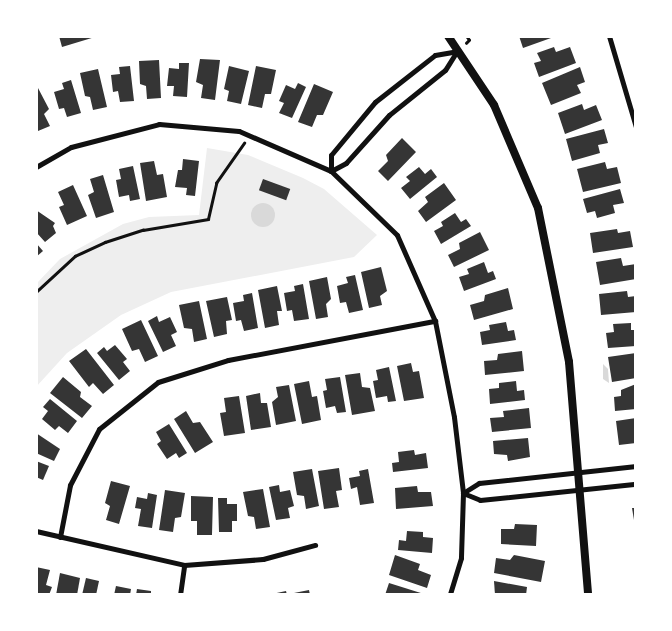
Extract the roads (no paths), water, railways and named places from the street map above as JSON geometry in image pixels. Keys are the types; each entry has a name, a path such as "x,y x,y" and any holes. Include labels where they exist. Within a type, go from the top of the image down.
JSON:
{"street":[{"path":"448,36 494,105 538,208 569,362 576,472 588,595"},
{"path":"609,36 636,127"},
{"path":"331,171 331,155 374,102 435,55 457,51"},
{"path":"331,171 346,163 389,115 445,70 457,51"},
{"path":"36,167 70,147 159,124 239,131 331,171 397,235 435,320 454,417 463,493 461,558 450,595"},
{"path":"60,537 70,485 99,429 158,382 228,360 435,320"},
{"path":"463,493 479,483 636,466"},
{"path":"463,493 480,500 636,484"},
{"path":"36,531 184,564 264,559 315,545"},
{"path":"180,595 184,564"}]}
